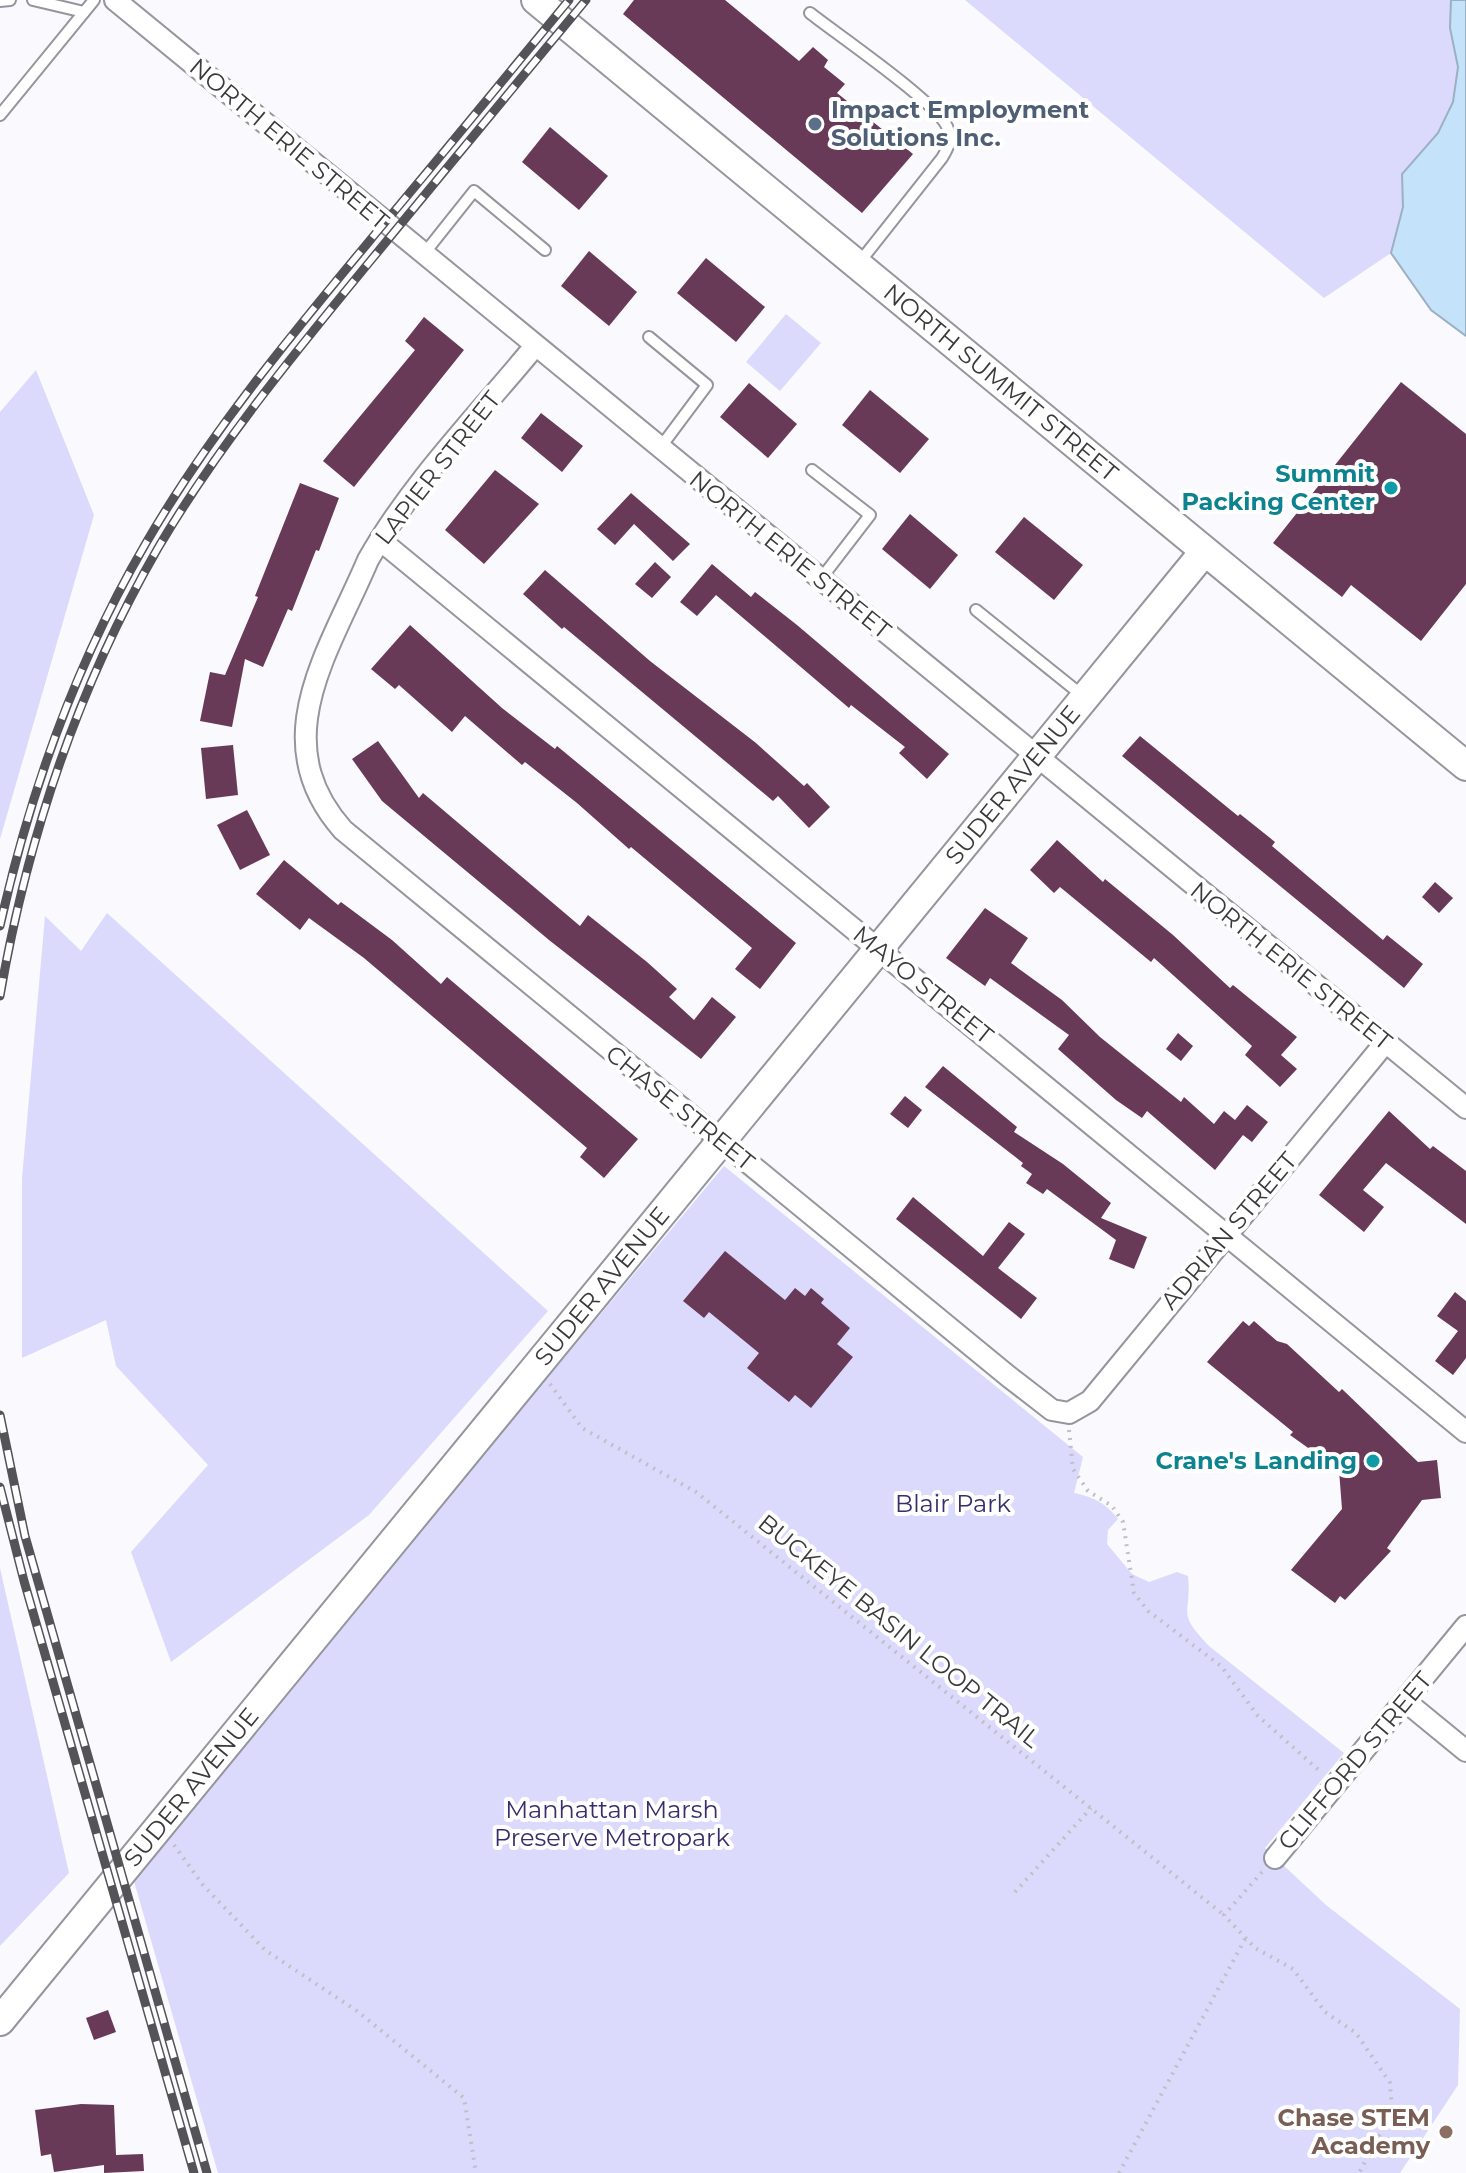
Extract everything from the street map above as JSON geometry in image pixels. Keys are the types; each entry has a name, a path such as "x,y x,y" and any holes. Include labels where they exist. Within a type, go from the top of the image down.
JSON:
{"street":[{"name":"NORTH ERIE STREET","path":"115,0 1466,1108"},
{"name":"NORTH SUMMIT STREET","path":"536,0 1466,766"},
{"name":"LAPIER STREET","path":"310,781 304,733 313,689 380,540 535,346"},
{"name":"MAYO STREET","path":"380,540 1466,1432"},
{"name":"SUDER AVENUE","path":"0,2021 1204,552"},
{"name":"CHASE STREET","path":"310,781 325,810 343,830 720,1142 1041,1401 1060,1413 1069,1413"},
{"name":"ADRIAN STREET","path":"1069,1413 1090,1401 1385,1043"},
{"name":"CLIFFORD STREET","path":"1275,1858 1466,1626"},
{"path":"1405,1701 1466,1751"}],"lane":[{"path":"0,1 10,0"},
{"path":"33,0 84,12"},
{"path":"0,115 94,0"},
{"path":"810,13 924,100 948,126 950,141 942,158 858,264"},
{"path":"423,255 474,191 545,250"},
{"path":"649,337 707,385 660,448"},
{"path":"812,470 870,515 820,580"},
{"path":"976,610 1085,698"}],"path":[{"name":"BUCKEYE BASIN LOOP TRAIL","path":"549,1383 582,1428 696,1492 1224,1915 1245,1939 1293,1969 1325,2012 1356,2033 1390,2083 1392,2111 1359,2173"},
{"path":"1069,1413 1068,1449 1073,1469 1088,1491 1112,1506 1123,1522 1134,1593 1148,1611 1221,1666 1258,1716 1335,1785"},
{"path":"1015,1892 1091,1808"},
{"path":"174,1845 203,1885 265,1950 357,2011 464,2098 476,2173"},
{"path":"1224,1915 1275,1858"},
{"path":"1119,2173 1245,1939"}],"green space":[{"path":"965,0 1451,0 1450,29 1458,67 1453,102 1438,133 1402,174 1403,207 1391,253 1324,298"},
{"path":"786,314 821,343 780,391 746,362"},
{"path":"36,370 94,515 0,839 0,412"},
{"path":"107,913 548,1311 369,1515 171,1662 131,1552 208,1465 116,1366 106,1320 22,1358 22,1178 45,916 81,951"},
{"name":"Manhattan Marsh Preserve Metropark","path":"724,1166 1083,1457 1074,1493 1099,1502 1118,1519 1108,1530 1107,1544 1132,1574 1149,1582 1177,1572 1188,1576 1188,1619 1198,1634 1344,1753 1265,1848 1326,1905 1460,2009 1458,2085 1400,2173 218,2173 129,1864 541,1361 554,1370"},
{"path":"0,1568 69,1873 0,1946"}],"shaded area":[{"path":"1451,0 1466,0 1466,336 1431,310 1391,253 1403,207 1402,174 1438,133 1453,102 1458,67 1450,28"}],"building":[{"name":"Impact Employment Solutions Inc.","path":"634,0 725,0 799,61 813,47 828,60 824,67 845,84 837,93 913,154 862,213 623,14"},
{"path":"550,127 608,176 579,210 522,162"},
{"path":"589,251 637,292 609,326 561,286"},
{"path":"706,258 765,307 736,342 677,293"},
{"path":"424,317 464,350 354,487 323,461 415,350 405,341"},
{"name":"Summit Packing Center","path":"1401,382 1466,434 1466,584 1421,641 1351,585 1342,597 1273,543"},
{"path":"749,383 797,424 768,458 720,417"},
{"path":"870,390 929,439 900,473 842,425"},
{"path":"541,413 583,446 562,472 521,438"},
{"path":"495,470 539,504 484,564 445,530"},
{"path":"300,483 339,498 319,551 316,550 292,611 288,609 263,667 245,659 232,727 200,721 210,672 225,675"},
{"path":"631,493 690,544 673,561 634,524 615,545 597,529"},
{"path":"910,514 958,555 930,589 882,549"},
{"path":"1024,517 1083,565 1054,600 995,552"},
{"path":"655,562 671,577 652,598 635,584"},
{"path":"712,564 751,597 755,592 797,625 949,754 927,779 899,753 905,747 851,705 849,708 716,595 697,616 680,602"},
{"path":"545,570 650,661 756,743 804,786 807,783 830,807 809,828 778,796 773,801 564,627 562,629 523,594"},
{"path":"410,625 502,708 555,749 557,746 796,943 760,989 735,969 752,948 631,847 629,849 525,762 522,765 465,716 452,732 399,685 395,689 371,669"},
{"path":"1140,736 1238,816 1240,814 1275,842 1272,846 1383,940 1387,935 1423,964 1404,988 1122,756"},
{"path":"378,741 419,798 423,793 580,926 588,915 647,962 677,989 669,997 694,1020 712,997 736,1017 701,1059 549,940 382,801 352,759"},
{"path":"233,745 238,795 206,799 201,748"},
{"path":"247,810 270,855 240,870 217,825"},
{"path":"1057,840 1103,882 1105,879 1173,935 1230,988 1233,985 1297,1037 1281,1055 1297,1069 1280,1087 1245,1055 1252,1046 1154,958 1151,962 1060,887 1054,893 1030,870"},
{"path":"284,860 338,905 341,902 392,940 441,984 447,977 638,1139 604,1178 580,1157 587,1148 364,958 309,918 300,930 256,894"},
{"path":"1435,882 1453,898 1439,913 1422,897"},
{"path":"985,908 1028,938 1011,963 1062,1000 1100,1037 1181,1102 1184,1097 1214,1124 1224,1111 1235,1120 1247,1105 1268,1122 1252,1142 1243,1135 1215,1170 1147,1111 1142,1118 1116,1100 1058,1049 1069,1035 990,978 985,986 946,958"},
{"path":"1178,1033 1193,1046 1181,1061 1166,1049"},
{"path":"943,1066 1017,1127 1014,1132 1063,1164 1111,1203 1101,1218 1147,1237 1134,1269 1109,1259 1116,1240 1047,1189 1043,1194 1026,1183 1032,1174 1021,1166 1023,1163 925,1087"},
{"path":"905,1096 922,1110 908,1128 890,1114"},
{"path":"1389,1111 1430,1149 1433,1146 1466,1171 1466,1224 1386,1163 1363,1190 1384,1207 1364,1232 1319,1195"},
{"path":"913,1197 983,1256 1009,1222 1025,1234 998,1268 1037,1298 1021,1319 896,1219"},
{"path":"725,1251 785,1300 795,1288 805,1296 811,1288 824,1299 821,1303 850,1328 837,1344 853,1357 811,1408 795,1395 789,1402 747,1368 759,1353 709,1312 704,1318 683,1301"},
{"path":"1455,1292 1466,1301 1466,1358 1453,1375 1435,1361 1458,1331 1437,1316"},
{"name":"Crane's Landing","path":"1243,1321 1249,1326 1254,1321 1277,1341 1287,1344 1339,1392 1342,1389 1418,1462 1437,1460 1441,1498 1422,1500 1387,1548 1391,1551 1345,1600 1340,1596 1335,1603 1291,1570 1342,1509 1339,1470 1290,1435 1293,1432 1207,1362"},
{"path":"108,2010 116,2032 94,2040 86,2018"},
{"path":"81,2104 114,2105 116,2155 143,2154 144,2171 104,2173 104,2165 54,2172 51,2154 41,2156 35,2110"}],"railway":[{"path":"0,926 41,777 77,681 121,588 171,502 225,422 284,346 569,0"},
{"path":"0,996 25,879 59,765 103,655 158,548 204,475 281,371 586,0"},
{"path":"0,1415 25,1536 207,2173"},
{"path":"0,1487 24,1581 194,2173"}],"place":[{"name":"Impact Employment Solutions Inc.","path":"815,124"},
{"name":"Summit Packing Center","path":"1391,488"},
{"name":"Crane's Landing","path":"1373,1461"},
{"name":"Chase STEM Academy","path":"1446,2132"}],"park label":[{"name":"Blair Park","path":"953,1504"}]}
